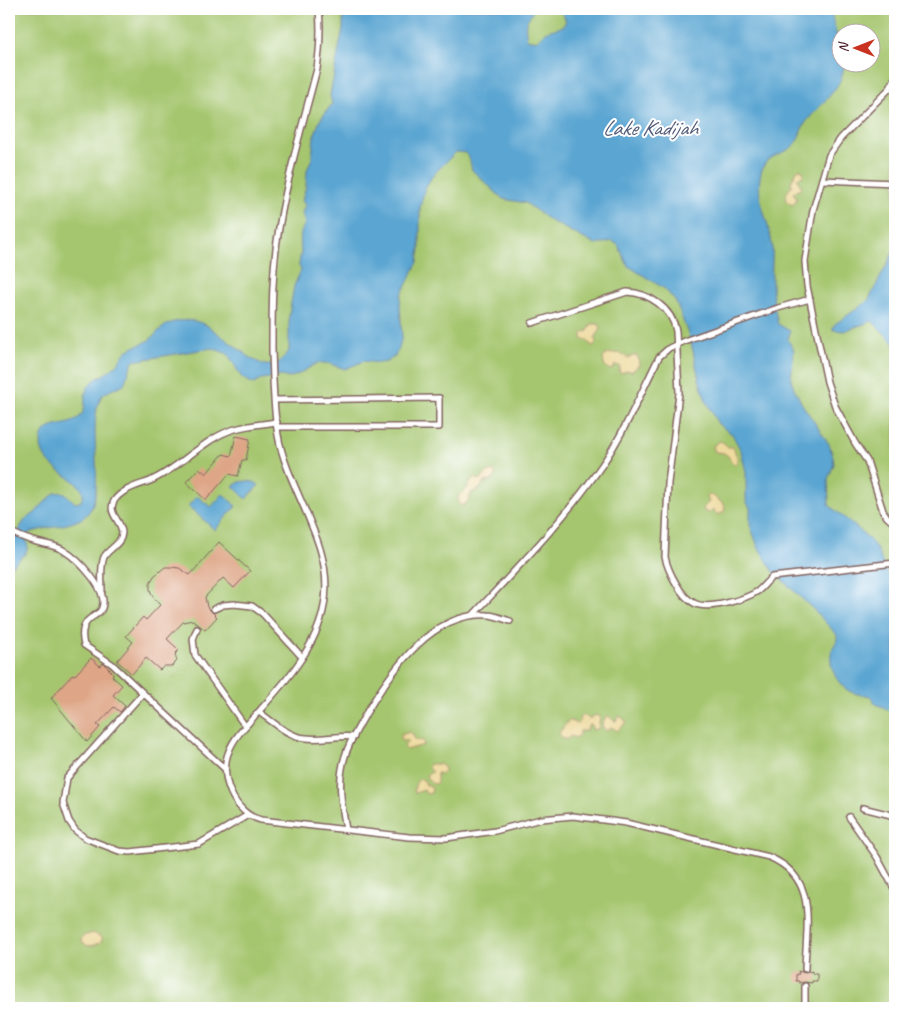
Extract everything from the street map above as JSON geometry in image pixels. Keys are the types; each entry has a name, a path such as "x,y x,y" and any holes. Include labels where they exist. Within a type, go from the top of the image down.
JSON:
{"lane":[{"path":"319,9 321,29 317,69 294,156 279,229 272,304 273,381 277,425 284,458 317,538 325,573 325,603 314,639 302,657 245,726 229,751 225,769 231,791 241,808 248,815 262,820 409,837 446,838 495,832 541,818 573,816 626,823 758,854 779,861 787,866 795,874 805,893 807,914 805,969"},
{"path":"895,78 890,88 841,138 829,155 813,210 805,261 810,299 827,382 835,406 867,461 883,511 887,518 895,524"},
{"path":"822,180 895,184"},
{"path":"532,323 627,292 638,292 658,302 675,322 679,394 668,483 665,557 667,566 684,596 695,604 707,606 737,600 760,590 772,577 895,562"},
{"path":"473,615 558,523 602,465 624,429 659,357 669,348 684,341 778,308 810,299"},
{"path":"225,769 112,664 84,646 82,635 85,623 100,613 103,606 102,576 104,557 120,540 122,533 121,527 113,514 113,502 120,493 152,480 221,435 234,429 277,425 439,427 439,398 275,400"},
{"path":"11,532 29,540 63,550 86,570 102,592"},
{"path":"214,609 223,605 234,604 252,606 263,614 302,657"},
{"path":"346,830 342,800 344,758 383,685 398,665 416,646 455,620 473,615 489,615 510,621"},
{"path":"197,629 192,643 195,655 245,726"},
{"path":"143,693 67,778 63,809 68,821 75,830 85,838 119,851 130,852 198,844 248,815"},
{"path":"258,712 296,737 308,739 354,737"},
{"path":"863,808 895,816"},
{"path":"849,817 877,857 895,890"},
{"path":"805,986 805,1008"}],"green space":[{"path":"9,9 895,9 895,1008 9,1008"}],"sand":[{"path":"801,169 804,173 803,176 797,179 802,188 793,193 797,198 793,205 786,201 786,194 792,185 791,182 797,170"},
{"path":"591,324 599,324 601,329 595,338 596,343 594,346 587,340 582,339 582,333 588,331"},
{"path":"620,353 628,358 636,355 639,365 631,372 629,370 621,373 619,372 620,366 615,365 610,370 604,365 603,358 607,354"},
{"path":"720,441 728,447 733,447 738,459 736,464 733,464 724,453 715,452 713,446"},
{"path":"494,471 496,476 491,481 484,482 480,489 472,492 468,501 463,506 459,504 458,497 474,478 481,480 486,473"},
{"path":"708,495 714,496 724,504 724,512 717,515 713,509 709,513 705,512 703,508 709,502"},
{"path":"583,715 590,719 595,715 600,717 598,729 593,730 591,725 589,725 586,731 580,731 579,735 575,738 571,736 567,739 562,739 559,733 568,721 576,724 580,722 579,718"},
{"path":"607,716 616,721 618,716 620,716 627,722 617,731 612,727 607,731 603,728 602,723"},
{"path":"409,732 413,734 415,740 423,741 424,745 406,750 404,746 409,741 401,741 401,735"},
{"path":"429,764 440,764 445,768 442,774 437,773 437,783 435,784 429,781 426,775 432,772 428,768"},
{"path":"419,779 424,780 426,785 431,787 431,793 426,794 424,790 415,793 415,786"},
{"path":"93,933 102,937 102,941 91,946 85,945 81,940 83,936"}],"water":[{"name":"Lake Kadijah","path":"343,9 534,9 526,22 526,28 527,39 535,40 548,31 563,26 566,21 557,9 830,9 833,22 832,72 843,72 840,81 804,125 796,143 786,151 769,159 763,167 759,187 772,245 773,293 778,324 790,331 788,340 794,350 791,379 802,404 829,444 833,456 834,464 828,479 829,505 874,545 885,569 895,582 895,716 889,710 876,704 870,696 849,691 840,683 833,671 831,660 837,635 774,572 758,547 750,525 750,508 746,501 746,472 741,451 732,434 718,424 706,401 691,342 676,302 665,289 628,266 618,245 612,241 596,245 549,220 526,203 503,199 472,170 466,153 456,152 433,175 425,188 420,207 420,249 418,262 401,295 402,336 395,356 387,362 364,361 345,369 327,363 317,363 289,378 281,376 262,379 254,384 242,378 228,354 212,348 133,361 124,384 103,394 97,407 95,423 95,496 90,510 75,522 29,533 26,537 28,547 25,554 9,568 9,541 18,534 25,520 55,493 62,492 66,494 75,503 80,502 83,494 81,488 75,482 49,462 43,453 41,442 43,435 46,430 52,427 77,420 83,412 89,385 110,371 127,351 148,341 170,323 187,320 208,326 252,359 264,365 280,362 289,351 289,315 294,286 301,270 299,262 301,235 305,224 302,213 305,205 302,201 306,186 307,170 312,158 314,136 320,120 332,104 330,95 343,28"},
{"path":"895,249 895,344 872,321 844,331 833,330 835,324 869,299"},
{"path":"245,481 254,482 259,485 246,499 233,486"},
{"path":"223,494 236,506 215,530 188,506 197,496 211,507"}],"building":[{"path":"236,436 250,439 246,460 242,460 238,476 229,474 206,500 186,482 199,468 206,474 223,454 231,456"},
{"path":"219,542 250,571 234,588 223,578 205,597 207,607 217,617 205,630 193,620 183,622 167,639 179,650 175,654 177,661 172,666 164,666 160,670 146,658 132,674 117,661 133,642 126,636 143,617 146,620 160,605 150,590 150,583 154,576 165,567 179,568 190,575"},
{"path":"91,658 100,666 103,663 114,674 112,676 122,685 113,695 125,706 120,712 114,707 97,725 100,727 87,742 51,698"},
{"path":"798,971 805,973 812,971 812,974 817,974 817,981 799,983 799,981 796,981 796,974 799,974"}]}
